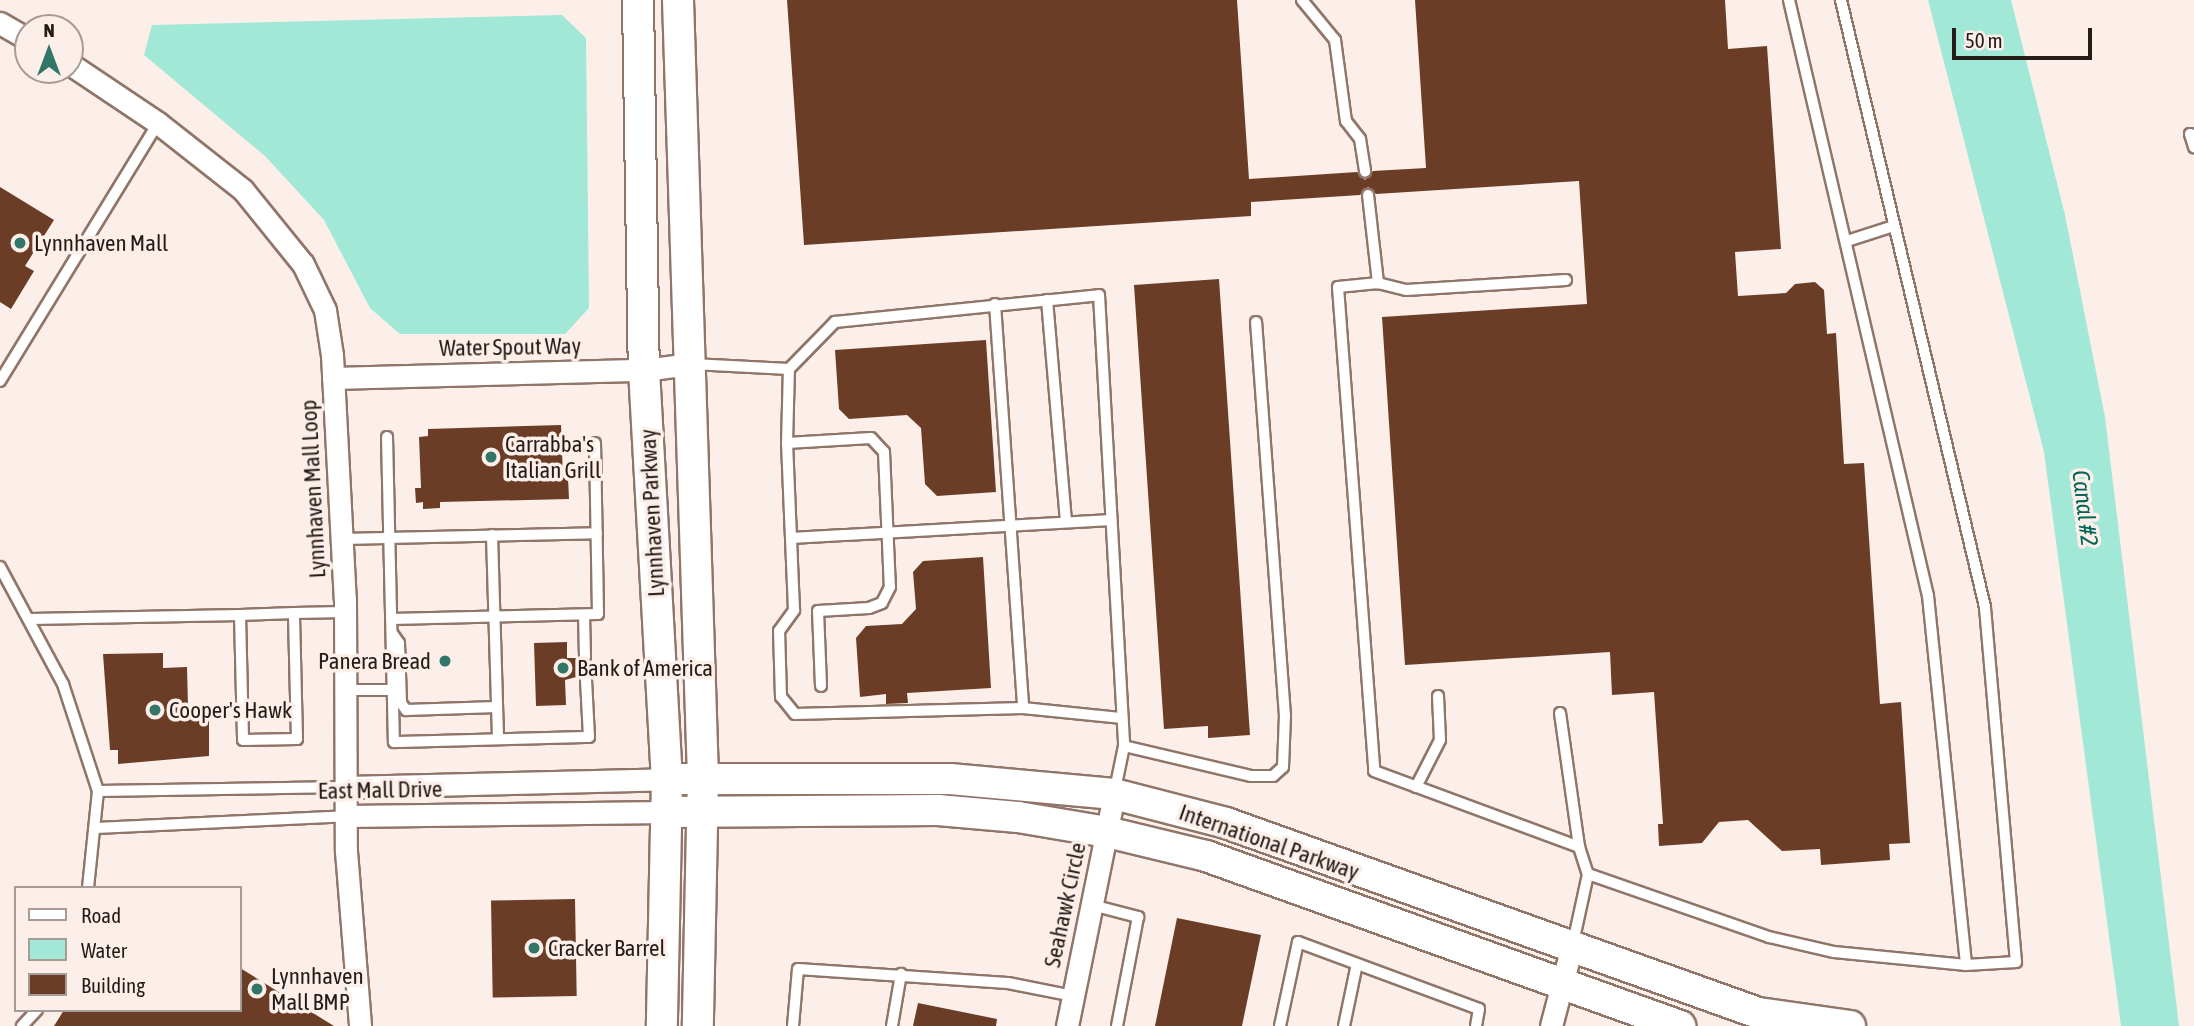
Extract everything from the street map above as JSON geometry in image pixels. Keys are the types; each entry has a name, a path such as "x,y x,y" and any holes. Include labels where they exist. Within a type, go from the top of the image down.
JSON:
{"main road":[{"name":"Lynnhaven Parkway","path":"638,0 645,370 667,779 662,1026"},
{"name":"Lynnhaven Parkway","path":"678,0 703,778 698,1026"},
{"name":"International Parkway","path":"667,779 950,779 1114,794 1226,823 1572,950 1758,1013 1850,1026"},
{"name":"International Parkway","path":"666,812 938,810 1018,817 1107,832 1206,856 1563,987 1680,1026"}],"street":[{"name":"Lynnhaven Mall Loop","path":"84,73 158,123 243,191 303,264 325,310 333,378 342,539 346,816 360,1026"},
{"name":"Water Spout Way","path":"333,378 645,370 689,364"},
{"name":"East Mall Drive","path":"346,787 667,779"},
{"name":"Seahawk Circle","path":"1067,1026 1114,794"},
{"name":"East Mall Drive","path":"346,816 666,812"},
{"path":"1550,1026 1572,950"}],"lane":[{"path":"1302,0 1335,40 1346,121 1360,139 1365,172"},
{"path":"1789,0 1928,596 1966,965"},
{"path":"1588,874 1769,937 1834,951 1966,965 2016,962 1985,607 1841,0"},
{"path":"0,380 158,123"},
{"path":"2194,135 2190,134 2194,147"},
{"path":"1368,195 1378,283"},
{"path":"1847,241 1894,226"},
{"path":"1566,280 1406,290 1378,283 1338,287 1374,771 1580,847"},
{"path":"1114,794 1124,746 1099,295 835,322 789,369 787,443 794,610 779,631 782,697 795,715 1023,708 1122,718"},
{"path":"1047,300 1066,521"},
{"path":"996,304 1023,708"},
{"path":"1124,746 1251,776 1273,776 1283,766 1285,716 1256,322"},
{"path":"689,364 789,369"},
{"path":"387,438 394,742 589,737 586,679"},
{"path":"787,443 871,438 884,452 890,587 882,603 818,611 794,610"},
{"path":"391,619 598,614 595,443"},
{"path":"791,538 1010,523 1111,520"},
{"path":"342,539 597,533"},
{"path":"492,535 498,739"},
{"path":"0,567 31,619 63,684 98,791 88,886"},
{"path":"818,611 821,686"},
{"path":"31,619 345,612"},
{"path":"240,615 243,740 283,740 297,739 294,614"},
{"path":"584,615 585,657"},
{"path":"392,633 399,643 401,703 405,710 498,707"},
{"path":"345,690 392,690"},
{"path":"1416,787 1440,740 1438,696"},
{"path":"1560,713 1580,847 1588,874 1572,950"},
{"name":"East Mall Drive","path":"98,791 346,787"},
{"name":"East Mall Drive","path":"96,828 346,816"},
{"path":"1092,905 1138,917 1117,1026"},
{"path":"1280,1026 1298,942 1479,1009 1476,1026"},
{"path":"1344,1026 1357,964"},
{"path":"793,1026 798,969 1009,983 1073,996"},
{"path":"892,1026 901,974"},
{"path":"22,1026 35,1012"}],"water":[{"name":"Canal #2","path":"1928,0 2011,0 2065,215 2105,417 2179,1026 2121,1026 2044,452"},
{"path":"562,15 586,38 589,308 565,334 400,334 370,308 324,220 265,156 144,55 152,25"}],"building":[{"path":"787,0 1237,0 1249,179 1357,172 1365,180 1373,171 1426,168 1415,0 1725,0 1728,49 1767,46 1781,249 1735,252 1738,296 1786,293 1795,284 1815,282 1824,290 1827,334 1836,333 1844,464 1864,463 1880,704 1901,702 1910,843 1889,844 1890,860 1821,865 1820,849 1782,851 1748,820 1719,822 1702,843 1659,846 1658,824 1663,824 1654,692 1612,695 1610,652 1405,665 1382,317 1587,304 1579,181 1376,194 1368,187 1360,195 1251,202 1251,216 804,245"},
{"name":"Lynnhaven Mall","path":"0,187 54,220 25,266 34,271 11,309 0,302"},
{"path":"1219,279 1250,735 1208,738 1208,726 1164,729 1134,285"},
{"path":"986,340 996,492 937,496 925,484 921,428 907,415 849,419 839,409 835,350"},
{"name":"Carrabba's Italian Grill","path":"561,425 563,477 568,477 569,499 440,502 440,508 423,509 423,502 416,503 415,488 421,488 419,437 428,436 428,429"},
{"path":"983,557 991,688 907,693 908,703 886,704 886,694 860,697 856,638 866,626 902,624 916,609 913,572 923,561"},
{"name":"Bank of America","path":"567,642 567,658 577,658 584,665 591,662 591,673 565,680 566,705 536,706 534,643"},
{"name":"Cooper's Hawk","path":"163,653 163,668 187,667 188,707 201,707 201,714 209,713 209,756 118,764 118,750 110,750 103,654"},
{"name":"Cracker Barrel","path":"575,899 577,996 493,997 491,900"},
{"path":"1177,918 1261,935 1242,1026 1155,1026"},
{"name":"Lynnhaven Mall BMP","path":"242,969 334,1026 54,1026 63,1012 242,1012"},
{"path":"918,1003 997,1019 996,1026 913,1026"}],"place":[{"name":"Lynnhaven Mall","path":"20,243"},
{"name":"Carrabba's Italian Grill","path":"491,457"},
{"name":"Panera Bread","path":"445,661"},
{"name":"Bank of America","path":"563,668"},
{"name":"Cooper's Hawk","path":"155,710"},
{"name":"Cracker Barrel","path":"534,948"},
{"name":"Lynnhaven Mall BMP","path":"257,989"}]}
